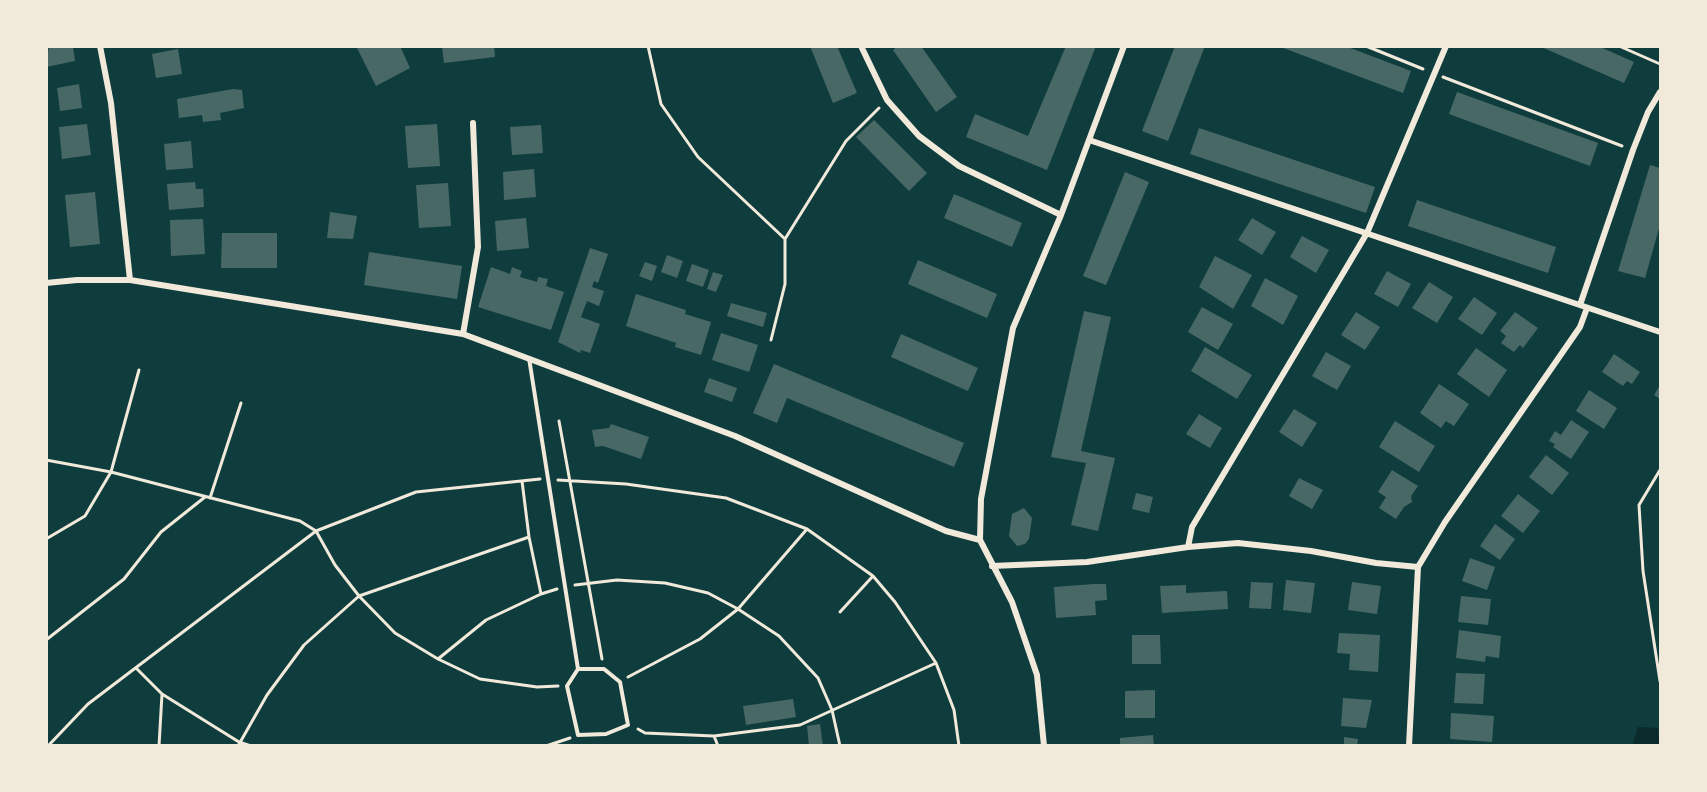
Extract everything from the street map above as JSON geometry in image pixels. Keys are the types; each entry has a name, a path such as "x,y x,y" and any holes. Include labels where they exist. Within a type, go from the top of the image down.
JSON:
{"street":[{"path":"100,46 111,103 130,280"},
{"path":"861,46 887,100 919,136 959,166 1061,215"},
{"path":"1044,746 1037,675 1012,602 980,540 981,499 1013,328 1061,215 1124,46"},
{"path":"1188,547 1192,527 1367,233 1446,46"},
{"path":"1409,746 1418,567 1445,522 1580,327 1583,307 1633,150 1648,112 1660,92"},
{"path":"463,334 478,247 473,123"},
{"path":"1089,140 1660,332"},
{"path":"46,284 76,280 130,280 463,334 735,436 946,531 980,540"},
{"path":"992,566 1087,562 1188,547 1238,543 1418,567"}],"lane":[{"path":"529,357 578,669 567,686 578,735 606,734 628,724 620,682 604,669 578,669"}],"path":[{"path":"648,46 661,104 698,157 784,239"},
{"path":"1366,46 1633,150"},
{"path":"1619,46 1660,64"},
{"path":"771,340 785,284 784,239 846,141 887,100"},
{"path":"46,538 86,516 111,472 139,370"},
{"path":"46,640 124,579 161,532 208,497 241,403"},
{"path":"559,421 604,669"},
{"path":"46,460 111,472 300,521 315,531 335,565 359,596 395,633 438,659 480,679 537,687 567,686"},
{"path":"1660,470 1640,505 1643,571 1660,681"},
{"path":"48,746 88,704 315,531 416,492 547,479 626,484 726,498 807,529 873,576 895,602 936,663 954,711 959,746"},
{"path":"522,481 529,537 541,594"},
{"path":"620,682 700,639 738,609 807,529"},
{"path":"238,744 267,696 304,645 359,596 410,576 529,537"},
{"path":"840,612 873,576"},
{"path":"438,659 486,620 541,594 564,587 617,580 665,583 708,592 779,636 818,678 832,710 840,746"},
{"path":"628,724 645,733 714,736 800,724 936,663"},
{"path":"136,668 162,694 238,744 251,746"},
{"path":"159,746 162,694"},
{"path":"546,746 578,735"},
{"path":"714,736 718,746"}],"water":[{"path":"1638,727 1658,728 1660,745 1632,745"}],"building":[{"path":"49,46 73,46 75,61 46,67"},
{"path":"356,46 400,46 410,68 376,86"},
{"path":"442,46 494,46 495,57 444,63"},
{"path":"810,46 837,46 857,93 833,103"},
{"path":"898,46 921,46 957,97 936,112 893,50"},
{"path":"1066,46 1096,46 1047,170 966,137 975,114 1028,136"},
{"path":"1175,46 1205,46 1168,141 1142,131"},
{"path":"1278,46 1345,46 1411,71 1403,93"},
{"path":"1539,46 1598,46 1634,62 1624,83"},
{"path":"178,49 182,74 156,78 152,54"},
{"path":"79,84 82,108 60,111 57,88"},
{"path":"233,89 242,90 244,108 220,113 221,120 203,122 202,115 179,118 177,99"},
{"path":"1457,92 1598,143 1590,166 1449,114"},
{"path":"874,120 927,173 909,191 856,137"},
{"path":"87,124 91,155 62,159 59,127"},
{"path":"437,124 440,166 408,168 405,126"},
{"path":"541,125 543,153 512,155 510,127"},
{"path":"1199,128 1375,187 1366,213 1190,154"},
{"path":"191,141 193,168 166,170 164,144"},
{"path":"1650,165 1660,168 1660,225 1645,278 1618,271"},
{"path":"534,169 536,197 504,200 503,172"},
{"path":"1125,172 1149,182 1106,285 1083,276"},
{"path":"195,182 196,189 203,189 204,207 169,210 167,184"},
{"path":"448,183 451,226 419,228 416,185"},
{"path":"95,192 100,244 70,247 65,195"},
{"path":"954,194 1022,223 1012,247 944,218"},
{"path":"1417,200 1556,247 1548,273 1408,226"},
{"path":"330,212 357,216 353,239 327,238"},
{"path":"526,218 529,248 497,251 495,221"},
{"path":"1252,218 1276,232 1262,255 1238,240"},
{"path":"203,219 205,254 171,256 170,220"},
{"path":"222,233 277,233 277,268 221,268"},
{"path":"1302,236 1329,250 1316,273 1290,257"},
{"path":"590,248 608,254 598,283 594,281 592,287 604,291 599,306 587,301 581,317 600,324 590,353 581,350 580,353 558,342"},
{"path":"369,252 462,266 457,299 364,285"},
{"path":"667,255 683,261 677,278 661,272"},
{"path":"1215,256 1252,275 1233,309 1199,287"},
{"path":"918,260 997,294 987,318 908,284"},
{"path":"645,262 657,266 652,281 639,276"},
{"path":"692,264 709,270 703,287 686,281"},
{"path":"491,267 510,274 512,267 522,271 520,277 537,282 538,277 548,279 546,286 564,292 551,330 478,307"},
{"path":"1387,271 1411,284 1398,307 1374,294"},
{"path":"713,272 723,275 716,292 707,289"},
{"path":"1265,278 1298,296 1283,325 1251,306"},
{"path":"1429,282 1453,297 1437,323 1412,308"},
{"path":"636,294 686,310 685,314 711,322 701,355 675,347 676,343 626,326"},
{"path":"1474,297 1497,313 1482,335 1458,319"},
{"path":"731,303 767,313 763,327 727,316"},
{"path":"1202,307 1233,324 1218,350 1188,332"},
{"path":"1084,311 1111,317 1081,451 1115,458 1098,531 1071,525 1086,463 1051,457"},
{"path":"1356,312 1380,327 1365,350 1341,335"},
{"path":"1515,312 1538,328 1523,348 1520,345 1514,352 1501,343 1506,336 1500,331"},
{"path":"721,333 758,345 749,372 712,360"},
{"path":"901,334 978,368 968,391 891,357"},
{"path":"1205,347 1252,375 1237,399 1191,371"},
{"path":"1476,348 1507,370 1489,397 1457,374"},
{"path":"1326,352 1351,366 1337,390 1312,376"},
{"path":"1614,354 1640,372 1632,384 1627,381 1623,386 1602,372"},
{"path":"774,364 964,443 954,467 787,398 777,423 753,413"},
{"path":"709,378 737,388 732,402 704,392"},
{"path":"1439,384 1469,404 1454,426 1446,421 1441,428 1420,413"},
{"path":"1660,385 1660,399 1654,395"},
{"path":"1589,390 1617,408 1604,429 1576,411"},
{"path":"1294,409 1317,423 1302,447 1279,432"},
{"path":"1199,414 1222,428 1210,448 1186,434"},
{"path":"1571,420 1589,432 1571,459 1553,447 1555,444 1549,441 1555,431 1561,435"},
{"path":"1395,421 1435,446 1419,472 1379,447"},
{"path":"611,424 649,437 641,459 603,446 595,447 592,430 609,428"},
{"path":"1546,455 1569,473 1552,495 1529,477"},
{"path":"1392,470 1418,486 1411,496 1412,502 1404,507 1396,519 1379,508 1386,497 1378,492"},
{"path":"1299,478 1323,490 1312,509 1289,496"},
{"path":"1136,493 1153,497 1149,513 1132,509"},
{"path":"1518,494 1540,511 1523,533 1501,516"},
{"path":"1024,508 1032,518 1029,539 1025,544 1017,546 1009,536 1012,514"},
{"path":"1495,524 1515,539 1500,560 1480,546"},
{"path":"1470,558 1495,567 1487,590 1462,581"},
{"path":"1286,580 1315,583 1311,613 1283,610"},
{"path":"1251,582 1273,583 1271,609 1249,608"},
{"path":"1352,582 1381,586 1377,614 1348,610"},
{"path":"1106,584 1107,600 1095,601 1096,615 1056,618 1054,587"},
{"path":"1186,585 1186,593 1227,591 1228,609 1162,613 1160,586"},
{"path":"1461,596 1491,599 1488,625 1458,622"},
{"path":"1459,630 1501,636 1499,658 1486,656 1485,662 1456,658"},
{"path":"1339,633 1380,635 1378,672 1349,670 1350,654 1337,653"},
{"path":"1132,635 1160,635 1161,664 1132,664"},
{"path":"1456,673 1485,674 1483,704 1454,703"},
{"path":"1155,690 1155,718 1125,718 1125,691"},
{"path":"1343,698 1372,700 1366,728 1341,726"},
{"path":"793,699 796,717 746,725 743,706"},
{"path":"1451,713 1494,716 1492,742 1450,739"},
{"path":"820,724 823,746 809,746 807,726"},
{"path":"1153,735 1154,746 1120,746 1120,738"},
{"path":"1344,737 1358,739 1357,746 1344,746"}]}
